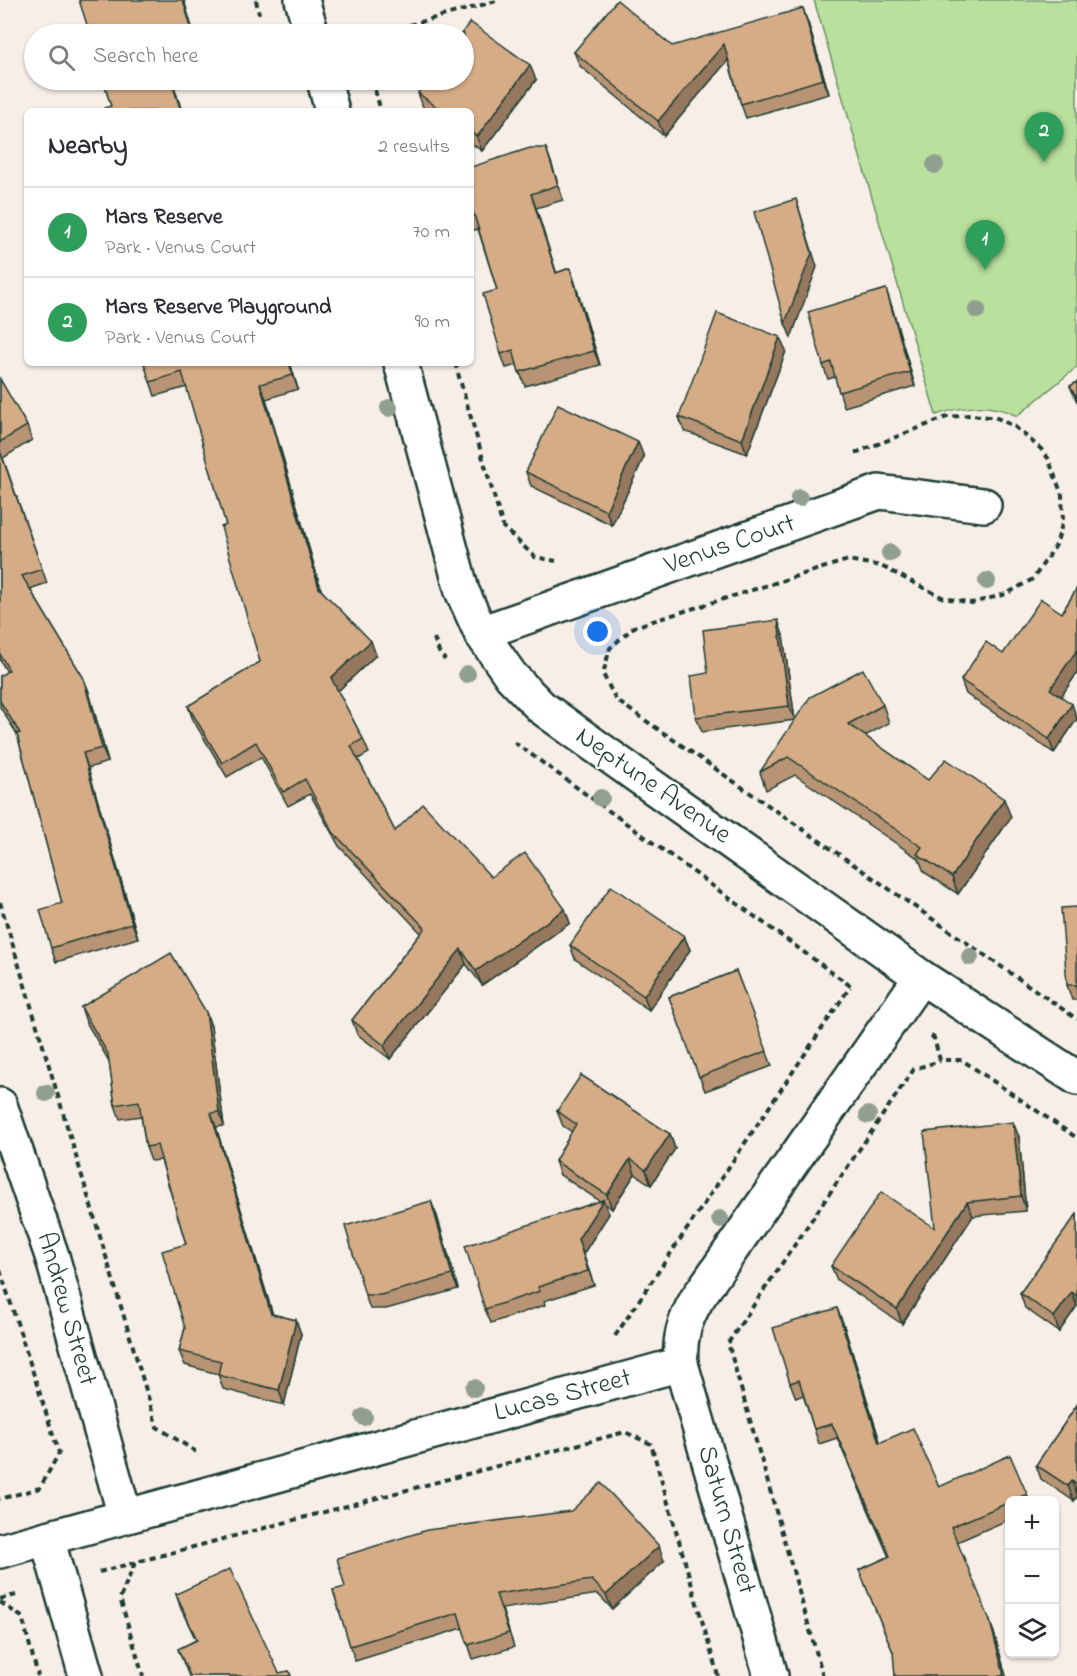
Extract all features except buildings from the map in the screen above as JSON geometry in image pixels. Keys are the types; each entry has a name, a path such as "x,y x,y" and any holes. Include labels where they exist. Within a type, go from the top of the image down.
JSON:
{"street":[{"path":"327,90 331,108"},
{"name":"Neptune Avenue","path":"402,366 462,591 481,633 511,676 542,707 921,977 1077,1078"},
{"name":"Venus Court","path":"481,633 879,492 984,505"},
{"path":"681,1364 680,1351 684,1323 697,1299 921,977"},
{"name":"Andrew Street","path":"0,1105 52,1256 125,1516"},
{"name":"Lucas Street","path":"0,1551 681,1364"},
{"name":"Saturn Street","path":"681,1364 771,1676"},
{"path":"47,1538 86,1676"}],"path":[{"path":"413,24 500,0"},
{"path":"375,90 380,108"},
{"path":"456,366 502,527 535,557 557,561"},
{"path":"846,456 947,417 971,415 997,418 1007,422 1041,449 1053,468 1062,495 1063,521 1056,545 1033,579 1006,594 972,603 944,598 880,566 848,560 633,627 610,648 603,674 616,700 1077,1019"},
{"path":"0,902 157,1428 195,1451 206,1448"},
{"path":"606,1339 617,1336 850,987"},
{"path":"823,1676 728,1343 914,1069 940,1060"},
{"path":"0,1270 59,1453 40,1488 0,1499"},
{"path":"0,1601 135,1562 626,1432 651,1444 718,1676"},
{"path":"135,1562 120,1598 142,1676"},
{"path":"0,1601 21,1617 38,1676"}],"green space":[{"path":"814,0 1077,0 1077,367 1017,416 987,407 956,409 936,415"}],"place":[{"name":"Mars Reserve Playground","path":"1044,162"},
{"name":"Mars Reserve","path":"985,270"}]}
